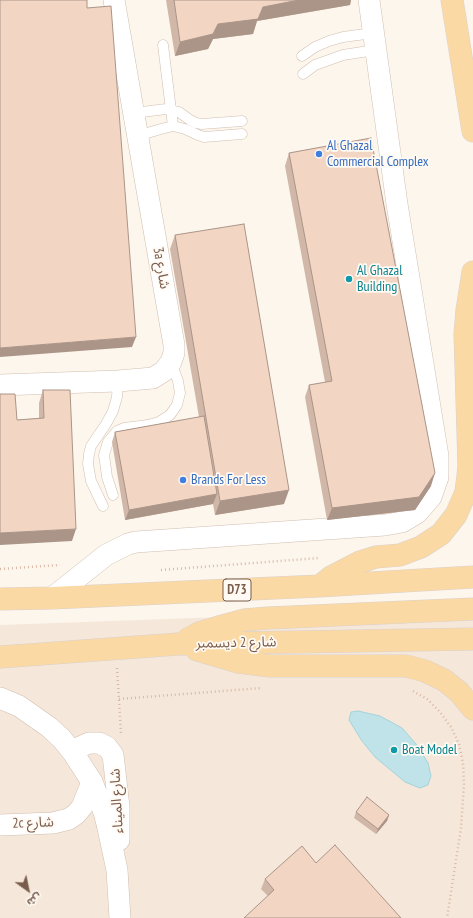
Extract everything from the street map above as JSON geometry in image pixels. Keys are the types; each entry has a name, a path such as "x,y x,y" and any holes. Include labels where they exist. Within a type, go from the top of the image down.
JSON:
{"main road":[{"path":"452,0 473,131"},
{"path":"320,586 331,577 360,562 400,555 421,547 440,534 456,515 466,492 469,467 465,334 473,272"},
{"name":"D73","path":"0,599 320,586 469,578"},
{"path":"178,644 199,633 244,620 470,608"},
{"name":"شارع 2 ديسمبر","path":"0,657 116,647 178,644 473,638"},
{"path":"178,644 227,659 260,665 406,666 425,671 444,680 459,692 473,709"}],"street":[{"name":"3a شارع","path":"114,0 174,345 174,353 171,362"},
{"path":"52,598 113,551 136,542 386,525 402,522 417,513 431,497 438,477 438,456 398,212 369,0"},
{"path":"0,385 118,381 153,378 164,371 171,362"},
{"name":"شارع الميناء","path":"0,698 19,706 49,727 74,754 92,782 104,812 117,870"},
{"name":"شارع الميناء","path":"74,754 80,747 89,743 99,743 107,748 113,755 119,814 117,870 120,918"},
{"name":"2c شارع","path":"0,824 53,823 69,819 82,807 92,782"}],"lane":[{"path":"302,56 315,47 343,37 374,42"},
{"path":"303,74 315,65 374,42"},
{"path":"163,45 173,126"},
{"path":"134,113 166,109 179,112 190,120 202,124 242,121"},
{"path":"137,136 161,128 173,126 204,137 242,134"},
{"path":"113,495 107,477 104,455 108,442 117,430 160,422 170,415 177,405 180,393 178,380 171,362"},
{"path":"103,506 91,481 88,464 89,454 91,446 106,424 112,411 117,397 118,381"}],"path":[{"path":"157,570 322,558"},
{"path":"0,569 97,562"},
{"path":"115,764 122,746 116,647"},
{"path":"119,699 269,687"},
{"path":"411,690 427,699 440,712 451,727 459,744 463,763 461,828 447,918"}],"shaded area":[{"path":"473,608 473,918 0,918 0,625"}],"water":[{"path":"358,711 380,716 402,728 416,744 428,763 431,776 428,785 420,788 405,782 375,757 362,741 349,720 351,712"}],"building":[{"path":"0,0 87,0 87,8 111,6 136,337 0,348"},
{"path":"174,0 299,0 263,7 258,19 218,24 213,34 180,42"},
{"name":"Al Ghazal Building","path":"371,138 435,473 419,497 332,508 309,385 332,381 289,153"},
{"path":"244,224 289,490 220,501 175,235"},
{"path":"43,390 70,390 76,529 0,533 0,394 15,394 17,420 44,418"},
{"path":"204,416 217,494 129,510 115,432"},
{"path":"367,797 389,815 378,829 356,812"},
{"path":"335,845 401,918 244,918 274,890 265,879 302,846 316,863"}],"place":[{"name":"Al Ghazal Commercial Complex","path":"319,154"},
{"name":"Al Ghazal Building","path":"349,279"},
{"name":"Brands For Less","path":"183,480"},
{"name":"Boat Model","path":"394,750"}]}
